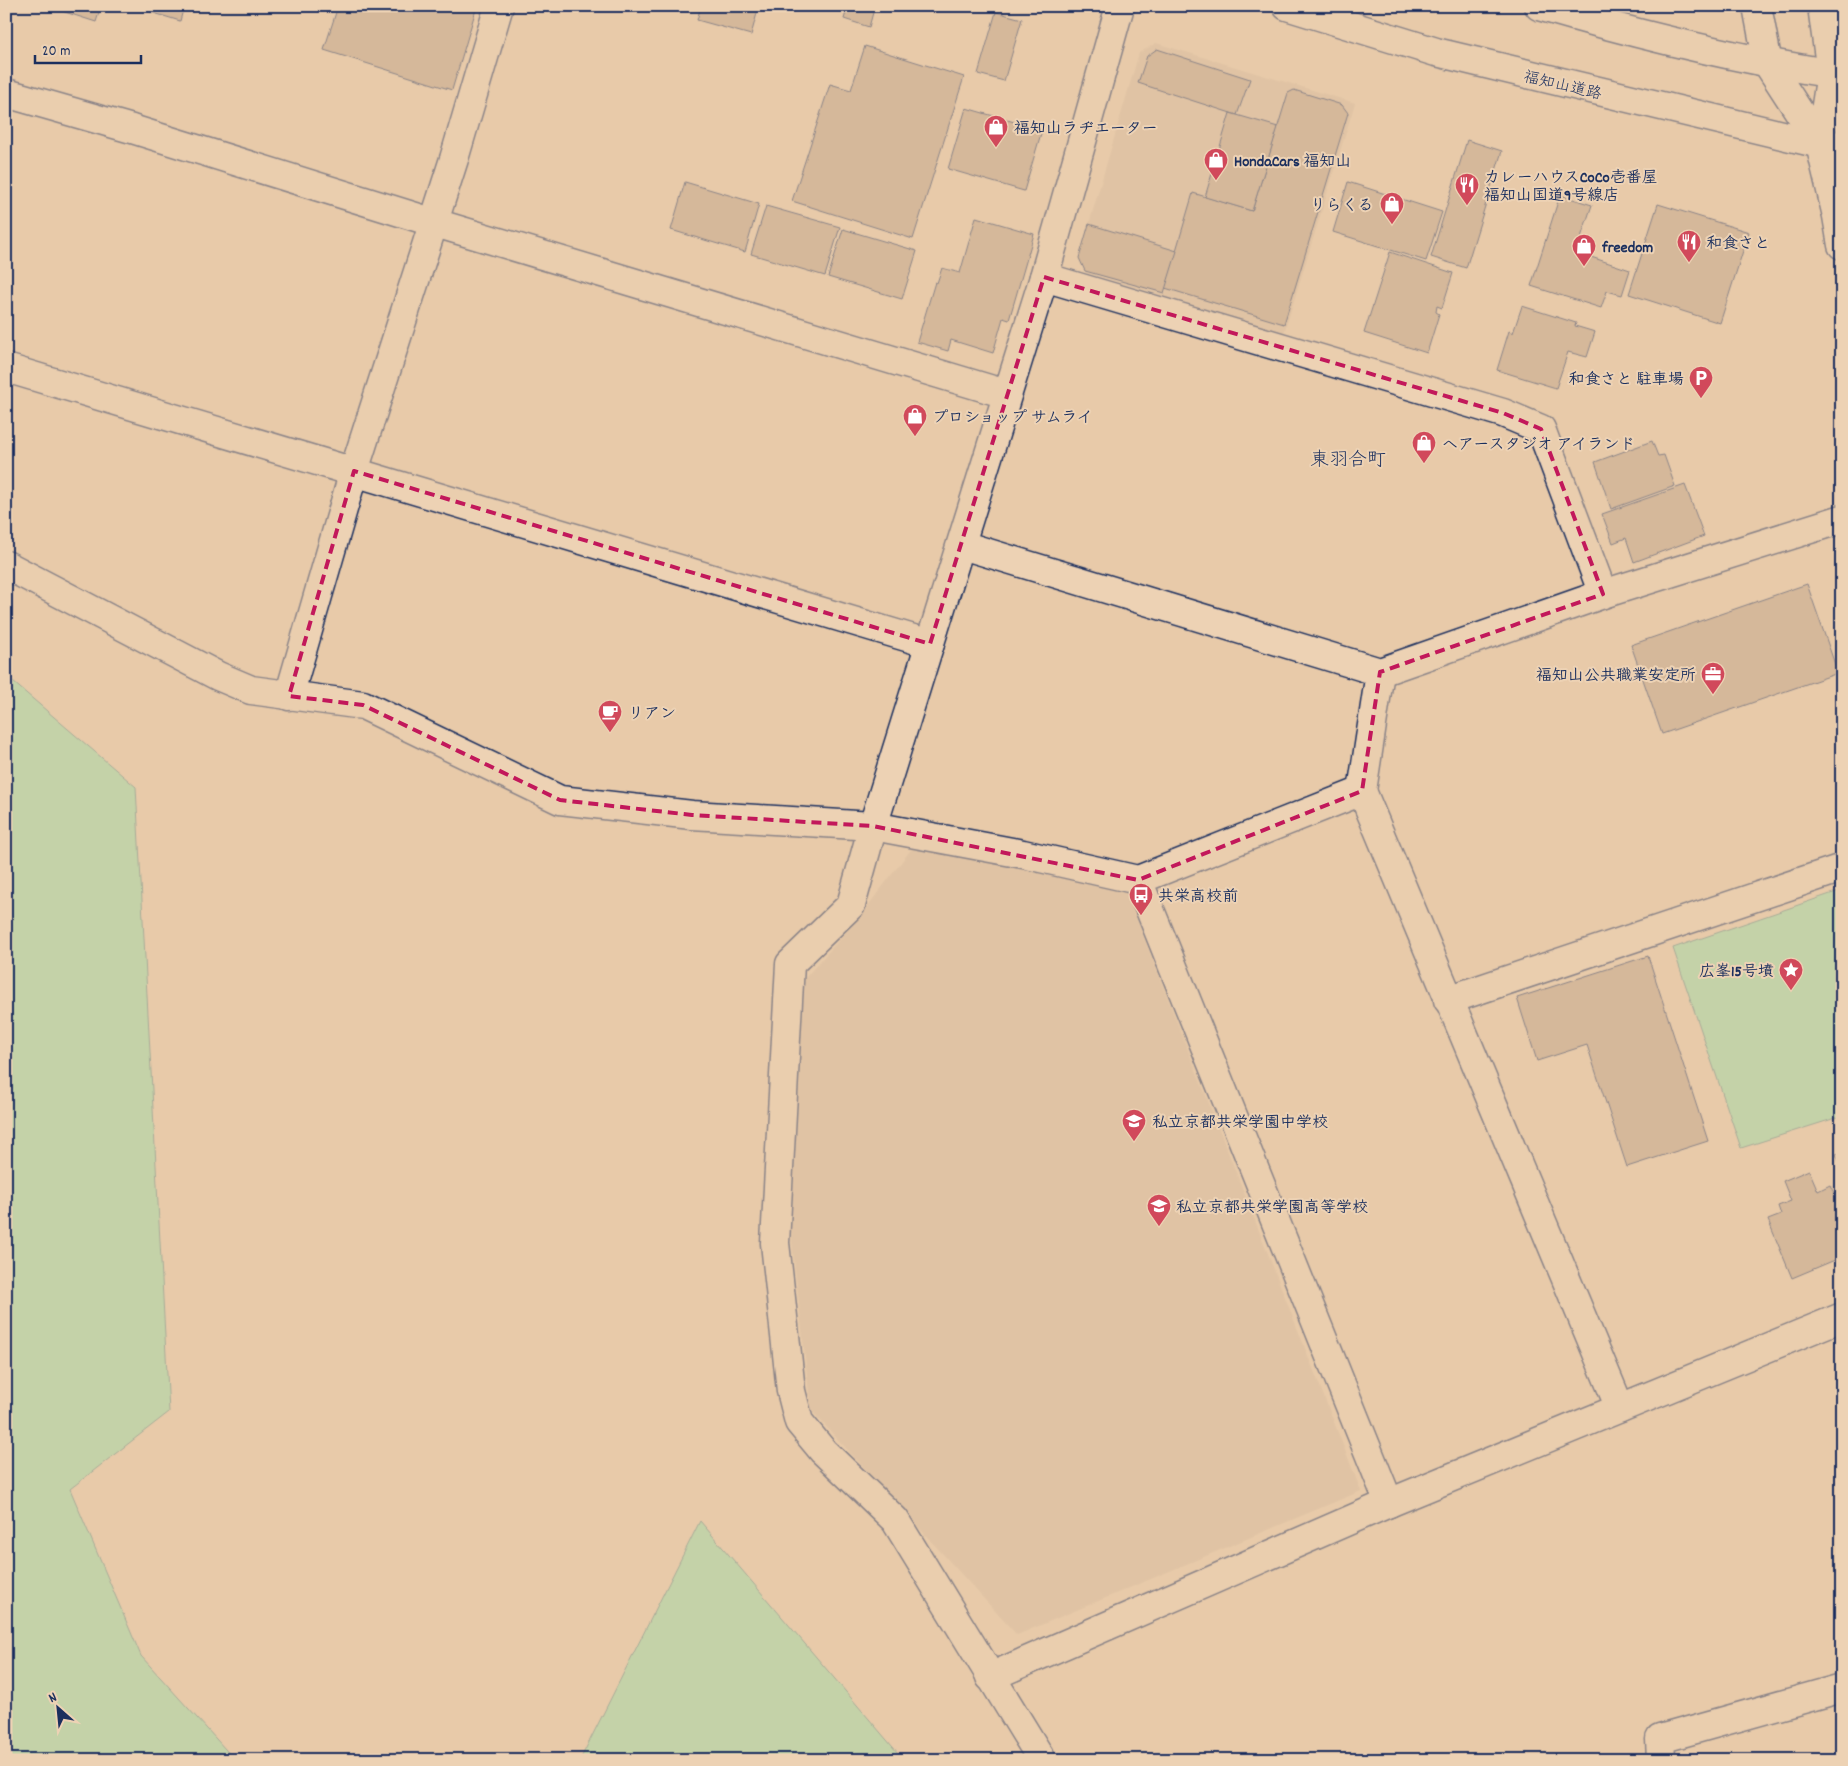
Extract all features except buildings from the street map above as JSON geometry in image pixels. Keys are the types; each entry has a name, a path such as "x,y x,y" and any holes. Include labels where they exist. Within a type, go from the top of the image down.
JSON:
{"main road":[{"path":"289,696 354,471 432,222 454,160 499,6"},
{"path":"1042,1760 895,1520 823,1451 799,1422 791,1391 775,1243 790,964 851,905 873,826 1044,277 1120,6"},
{"name":"福知山道路","path":"1288,6 1445,55 1831,145"},
{"path":"1539,6 1651,37 1768,64 1836,74"},
{"path":"1757,6 1768,64 1831,145"},
{"path":"1822,6 1836,74 1831,145 1837,216 1842,245"},
{"path":"6,93 160,137 432,222 1006,394"},
{"path":"1044,277 1503,413 1541,430 1603,594"},
{"path":"6,368 930,644"},
{"path":"962,545 1380,672 1603,594 1842,519"},
{"path":"6,565 218,676 251,690 363,705 560,800 692,815 873,826 1024,854 1138,880 1362,791"},
{"path":"1380,672 1362,791 1620,1408"},
{"path":"1448,1000 1842,868"},
{"path":"1138,880 1389,1503"},
{"path":"990,1677 1389,1503 1842,1317"},
{"path":"1661,1760 1660,1740 1842,1688"}],"highlighted area":[{"path":"1044,277 1503,413 1541,429 1603,594 1380,672 1362,791 1138,880 873,826 692,815 560,800 363,705 289,696 354,471 930,644"}],"shaded area":[{"name":"HondaCars 福知山","path":"1156,43 1355,103 1284,333 1086,273 1079,258 1139,53"},
{"path":"916,843 1125,889 1361,1491 1017,1635 811,1410 791,1235 804,979 857,920"}],"green space":[{"path":"6,676 136,787 169,1412 70,1489 141,1656 235,1760 6,1760"},
{"path":"1842,890 1842,1116 1741,1148 1673,948"},
{"path":"700,1521 904,1760 580,1760"}],"place":[{"name":"福知山ラヂエーター","path":"996,148"},
{"name":"HondaCars 福知山","path":"1216,181"},
{"name":"カレーハウスCoCo壱番屋 福知山国道9号線店","path":"1467,206"},
{"name":"りらくる","path":"1392,225"},
{"name":"和食さと","path":"1689,263"},
{"name":"freedom","path":"1584,267"},
{"name":"和食さと 駐車場","path":"1701,399"},
{"name":"プロショップ サムライ","path":"915,437"},
{"name":"ヘアースタジオ アイランド","path":"1424,464"},
{"name":"福知山公共職業安定所","path":"1713,695"},
{"name":"リアン","path":"610,733"},
{"name":"共栄高校前","path":"1141,916"},
{"name":"広峯15号墳","path":"1791,991"},
{"name":"私立京都共栄学園中学校","path":"1134,1142"},
{"name":"私立京都共栄学園高等学校","path":"1159,1227"}],"district":[{"name":"東羽合町","path":"1348,458"}]}
